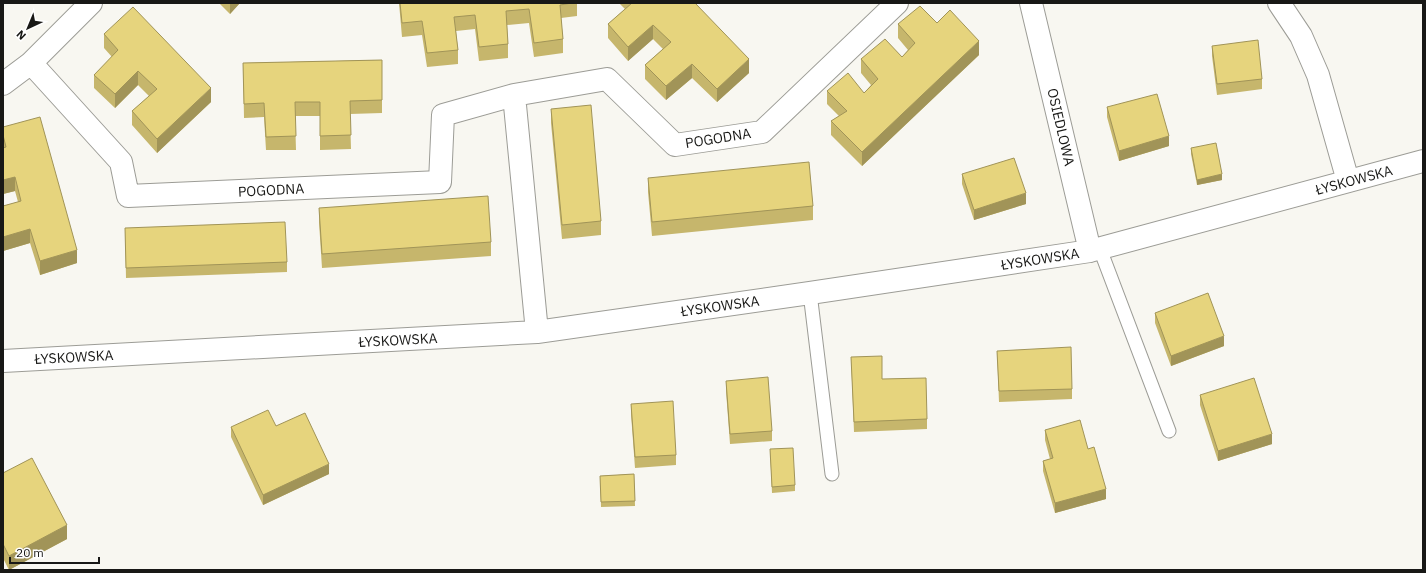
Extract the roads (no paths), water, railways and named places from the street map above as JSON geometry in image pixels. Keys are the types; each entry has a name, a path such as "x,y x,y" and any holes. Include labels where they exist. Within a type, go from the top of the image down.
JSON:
{"street":[{"path":"3,84 31,63 91,3"},
{"name":"POGODNA","path":"31,63 121,162 128,196 440,182 443,114 514,95 607,79 675,145 762,132 897,3"},
{"name":"OSIEDLOWA","path":"1031,3 1095,250"},
{"path":"1279,3 1301,36 1318,75 1348,181"},
{"path":"514,95 537,332"},
{"name":"ŁYSKOWSKA","path":"4,359 537,332 1095,250 1423,161"}],"lane":[{"path":"1095,250 1169,431"},
{"path":"810,293 832,474"}]}
